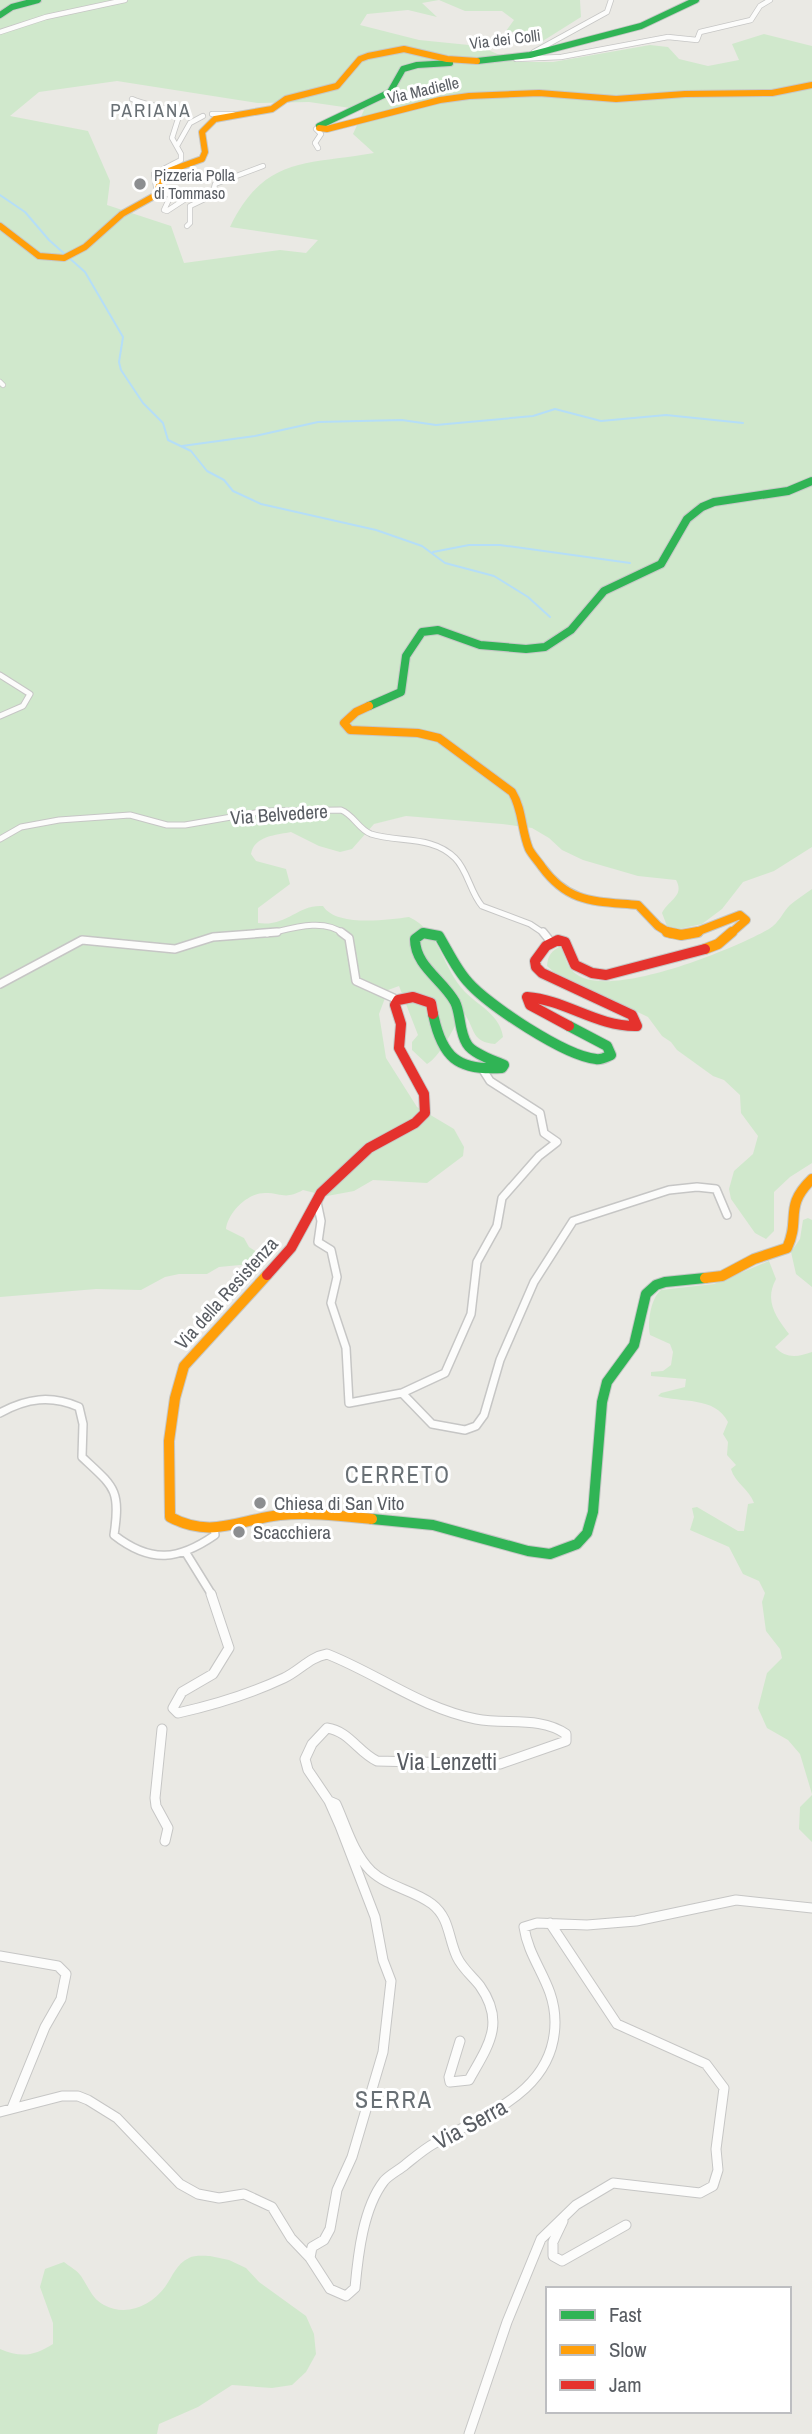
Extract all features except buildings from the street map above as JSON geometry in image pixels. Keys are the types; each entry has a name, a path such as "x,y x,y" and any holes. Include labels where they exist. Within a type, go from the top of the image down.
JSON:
{"street":[{"path":"0,15 12,7 38,0"},
{"path":"0,32 46,17 125,0"},
{"path":"530,55 607,12 611,0"},
{"name":"Via dei Colli","path":"0,226 16,232 32,253 56,258 73,255 125,212 158,192 158,183 163,173 202,159 205,152 202,132 211,122 223,117 272,109 286,99 337,86 360,59 395,50 414,50 447,59 474,61 530,55 641,26 696,0"},
{"path":"515,58 561,57 668,37 697,40 700,32 751,20 762,4 770,0"},
{"name":"Via Madielle","path":"319,128 390,92 403,69 427,64 530,55"},
{"name":"Via Madielle","path":"319,128 327,129 440,100 469,96 540,93 616,99 685,94 772,93 812,85"},
{"path":"132,99 147,106 170,105 179,117 172,138 181,154 179,162 154,174 158,192 171,195 164,210 172,212 189,197 219,192"},
{"name":"Via dei Colli","path":"212,114 244,114"},
{"path":"177,146 190,124 197,117 203,116"},
{"path":"318,149 315,143 321,134 316,129 319,128"},
{"path":"219,192 214,188 215,184 229,177 248,175 263,166"},
{"path":"187,226 190,223 190,206 219,192"},
{"path":"0,984 82,940 174,949 212,937 260,935 324,926 339,930 352,944 356,981 398,1000 413,997 430,1003 439,1044 452,1059 466,1068 502,1068 503,1065 466,1044 459,1007 418,955 415,939 423,933 439,936 460,972 486,997 524,1024 587,1059 601,1060 611,1055 607,1046 530,1005 527,998 533,995 542,996 568,1010 620,1028 636,1026 638,1021 632,1015 542,973 536,967 535,961 551,942 565,942 575,965 592,973 606,975 706,950 746,920 740,915 695,933 675,933 660,929 648,910 639,906 592,901 570,895 557,887 539,864 527,841 516,799 500,781 465,760 435,736 358,732 350,730 344,723 355,713 389,700 401,692 406,656 422,632 439,630 480,645 526,649 545,647 571,630 604,591 660,564 687,519 702,507 715,502 788,491 812,481"},
{"path":"0,675 30,694 28,702 20,708 0,716"},
{"name":"Via Belvedere","path":"0,839 21,827 59,820 130,815 167,825 186,825 266,811 341,810 350,812 364,831 372,835 402,838 446,851 468,874 476,900 482,906 537,927 547,933 551,942"},
{"name":"Via della Resistenza","path":"398,1000 395,1005 402,1025 399,1051 420,1080 424,1091 425,1112 415,1123 369,1148 340,1173 316,1201 291,1248 197,1349 178,1379 166,1497 170,1517 186,1528 214,1528 260,1517 299,1514 433,1525 474,1534 528,1551 551,1554 577,1544 587,1533 593,1512 602,1402 607,1382 634,1345 646,1294 665,1282 722,1276 754,1259 787,1248 794,1236 792,1211 797,1195 812,1179"},
{"path":"316,1201 321,1221 318,1242 331,1250 338,1275 338,1291 331,1303 346,1348 349,1403 402,1394 413,1386 445,1373 471,1314 477,1262 497,1226 502,1198 539,1156 557,1142 544,1133 540,1113 490,1081 482,1070"},
{"path":"402,1394 432,1424 465,1430 476,1426 484,1415 500,1360 534,1282 573,1221 669,1189 697,1187 716,1189 727,1215"},
{"path":"0,1413 23,1400 35,1398 49,1397 79,1407 83,1424 82,1457 113,1486 117,1515 114,1535 126,1544 165,1557 186,1553 215,1535 214,1528"},
{"name":"Via Lenzetti","path":"186,1553 199,1568 220,1615 229,1648 211,1676 181,1691 175,1698 173,1708 178,1713 233,1699 284,1678 317,1655 327,1654 340,1658 400,1691 469,1717 491,1722 550,1726 561,1729 566,1734 566,1741 557,1746 500,1764 405,1763 366,1758 346,1734 335,1728 327,1728 312,1744 305,1759 308,1770 329,1801 375,1917 383,1961 391,1981 391,1996 383,2052 360,2134 337,2190 330,2229 324,2240 312,2247 310,2258"},
{"path":"162,1729 155,1798 156,1806 168,1828 164,1841"},
{"path":"329,1801 336,1804 357,1852 369,1869 386,1883 419,1895 438,1907 447,1924 458,1959 492,2005 497,2022 488,2048 470,2080 450,2082 449,2077 460,2041"},
{"name":"Via Serra","path":"310,2258 330,2288 346,2296 355,2288 359,2244 368,2215 384,2181 432,2144 510,2103 523,2092 550,2054 554,2039 554,2006 551,1990 523,1931 528,1924 587,1925 636,1921 736,1900 812,1908"},
{"path":"469,2434 507,2322 541,2239 576,2205 613,2183 700,2193 712,2186 718,2170 716,2150 724,2088 706,2064 617,2024 550,1923"},
{"path":"0,1956 58,1966 66,1974 61,1999 45,2027 12,2108"},
{"path":"0,2112 37,2104 55,2095 81,2096 126,2124 171,2178 200,2196 226,2200 244,2194 272,2207 291,2238 310,2258"},
{"path":"567,2214 554,2242 553,2256 562,2261 573,2258 618,2227 626,2225"}],"green space":[{"path":"0,0 439,0 422,3 437,17 408,10 367,14 360,25 419,40 479,46 516,62 553,62 650,45 668,47 679,59 708,66 739,60 732,44 764,34 812,46 812,847 774,871 743,882 722,909 702,924 679,929 667,926 662,913 677,894 676,880 638,876 583,860 562,850 532,828 406,816 374,824 352,849 340,852 319,846 291,832 261,840 256,843 251,854 256,861 286,869 290,884 258,908 258,923 277,922 314,906 323,906 330,913 350,920 409,917 420,924 435,941 457,983 498,1023 503,1037 495,1044 487,1043 477,1037 463,1012 442,1048 427,1064 412,1050 412,1042 418,1035 399,986 388,990 379,1014 386,1058 417,1107 454,1129 464,1147 463,1156 427,1183 373,1180 354,1191 327,1196 303,1190 288,1195 265,1193 252,1196 234,1211 226,1229 244,1238 249,1247 260,1254 260,1263 219,1267 207,1274 165,1277 141,1290 96,1289 0,1297","holes":["117,81 258,103 309,102 364,110 353,134 374,153 308,163 273,175 243,204 230,227 318,240 306,253 280,250 184,263 171,226 107,205 110,181 88,131 10,116 39,92"]},
{"path":"439,0 580,0 581,17 538,44 531,35 506,31 514,20 502,11 465,11"},
{"path":"812,889 812,1163 790,1177 774,1192 774,1231 766,1239 755,1233 731,1199 729,1189 734,1171 753,1154 758,1136 741,1113 740,1095 724,1080 713,1076 677,1050 648,1017 554,972 547,966 551,953 561,946 573,972 593,980 616,981 672,969 729,948 769,929 790,905"},
{"path":"803,1220 812,1220 812,1287 796,1274 791,1252 800,1239"},
{"path":"769,1261 776,1279 771,1302 789,1334 775,1347 783,1354 792,1356 812,1352 812,1794 800,1754 788,1740 767,1728 758,1708 767,1673 782,1658 780,1649 766,1631 762,1602 765,1593 759,1581 743,1574 729,1547 690,1530 694,1517 692,1508 697,1507 738,1531 744,1531 748,1504 754,1503 731,1469 736,1465 727,1455 728,1442 723,1434 728,1422 715,1408 706,1404 658,1396 685,1387 686,1379 651,1376 651,1372 663,1371 671,1365 673,1352 670,1344 650,1335 651,1311 661,1290 714,1284"},
{"path":"812,1795 812,1842 799,1829 800,1807"},
{"path":"194,2256 229,2260 246,2268 259,2282 306,2316 314,2334 316,2354 306,2372 292,2385 272,2388 232,2385 198,2407 159,2424 157,2434 0,2434 0,2349 14,2354 27,2354 53,2344 53,2323 40,2287 45,2269 64,2262 79,2274 100,2302 112,2308 129,2310 153,2300 185,2261"}],"waterway":[{"path":"0,195 25,212 49,240 85,272 123,337 119,362 121,370 143,403 163,423 168,440 191,451 207,471 224,480 233,491 261,504 376,530 422,546 445,563 494,576 528,597 550,617"},
{"path":"182,446 255,436 318,422 402,420 436,425 533,416 555,409 601,421 666,415 743,423"},
{"path":"433,552 469,545 500,545 630,563"}],"traffic: fast":[{"path":"0,15 12,7 38,0"},
{"path":"477,61 530,55 641,26 696,0"},
{"path":"319,126 390,92 403,69 417,65 450,63"},
{"path":"369,706 401,692 406,656 422,632 438,630 480,645 526,649 545,647 571,630 604,591 661,564 687,519 702,507 714,502 788,491 812,481"},
{"path":"433,1014 441,1041 454,1059 474,1068 502,1068 504,1065 473,1050 466,1043 455,1002 422,962 415,947 415,939 423,933 439,936 468,982 510,1015 549,1040 584,1057 600,1060 611,1055 607,1046 569,1026"},
{"path":"372,1519 433,1525 528,1551 550,1554 577,1544 587,1533 593,1512 602,1402 607,1382 634,1345 646,1294 656,1285 665,1282 705,1278"}],"traffic: slow":[{"path":"0,226 39,256 64,258 85,247 122,214 156,195 163,173 202,159 205,152 202,132 215,119 272,109 286,99 337,86 360,59 368,56 404,49 447,59 477,61"},
{"path":"319,128 327,129 440,100 469,96 539,93 616,99 685,94 772,93 812,85"},
{"path":"369,706 356,712 344,723 350,730 418,733 439,738 512,792 519,803 529,849 554,883 569,894 585,900 638,905 661,929 671,934 691,934 740,915 746,920 718,944 705,949"},
{"path":"705,1278 722,1276 754,1259 787,1248 792,1235 796,1197 812,1179"},
{"path":"267,1275 184,1366 175,1398 169,1441 170,1517 184,1525 211,1529 291,1514 372,1519"}],"traffic: jam":[{"path":"569,1026 530,1005 527,997 555,1002 608,1024 637,1026 632,1015 542,973 536,967 535,961 546,946 558,940 565,942 575,965 592,973 606,975 705,949"},
{"path":"267,1275 291,1248 321,1193 369,1148 415,1123 425,1113 424,1094 399,1048 401,1024 395,1005 398,1000 413,997 431,1003 433,1014"}],"place":[{"name":"Pizzeria Polla di Tommaso","path":"140,184"},
{"name":"Chiesa di San Vito","path":"260,1503"},
{"name":"Scacchiera","path":"239,1532"}],"district":[{"name":"PARIANA","path":"151,110"},
{"name":"CERRETO","path":"398,1475"},
{"name":"SERRA","path":"394,2100"}]}
